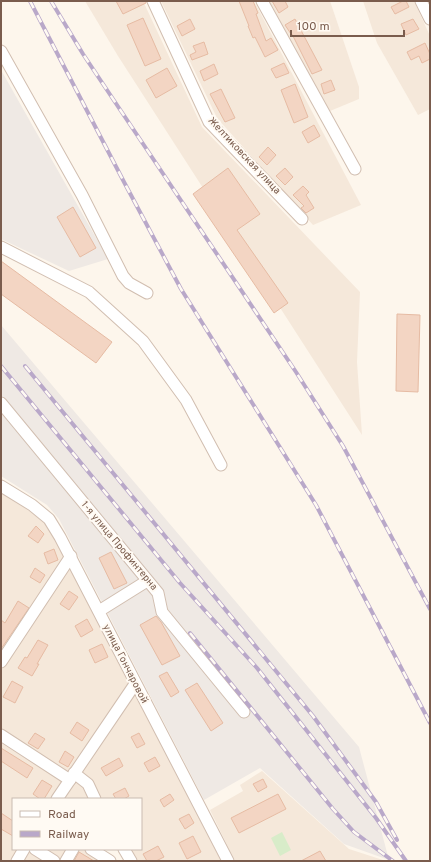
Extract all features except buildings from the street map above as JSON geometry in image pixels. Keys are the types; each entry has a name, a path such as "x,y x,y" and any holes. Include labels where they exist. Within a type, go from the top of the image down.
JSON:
{"street":[{"name":"Желтиковская улица","path":"153,1 209,122 302,219"},
{"path":"262,1 355,169"},
{"path":"421,1 430,19"},
{"path":"1,51 82,195 123,276 129,283 147,293"},
{"path":"1,247 89,292 143,341 186,400 221,465"},
{"name":"1-я улица Профинтерна","path":"1,403 158,593 162,612 244,712"},
{"name":"улица Гончаровой","path":"1,486 32,505 49,519 71,556 135,684 228,861"},
{"path":"1,662 71,556"},
{"path":"99,611 147,581"},
{"path":"58,798 135,684"},
{"path":"1,735 88,784 95,798"},
{"path":"17,861 23,850"},
{"path":"37,850 54,861"},
{"path":"66,861 72,850"},
{"path":"92,850 110,861"},
{"path":"125,850 131,861"}],"shaded area":[{"path":"85,1 143,1 202,127 360,292 357,362 362,435 118,56"},
{"path":"161,1 254,1 361,205 313,225 217,118"},
{"path":"268,1 330,1 359,87 359,99 330,111"},
{"path":"363,1 414,1 430,36 430,109 418,115 377,43"},
{"path":"1,70 108,259 69,271 1,239"},
{"path":"1,325 359,747 389,860 344,844 260,768 204,800 59,519 47,505 1,476"},
{"path":"1,489 51,528 228,861 131,861 125,850 142,850 142,798 12,798 12,850 93,850 110,861 1,861"},
{"path":"262,771 349,849 386,861 235,861 210,810 243,791 240,785"}],"green space":[{"path":"282,832 291,850 280,856 271,838"}],"railway":[{"path":"30,1 181,289 316,505 430,723"},
{"path":"51,1 83,54 296,372 343,446 430,609"},
{"path":"1,366 180,583 257,668 376,818 406,861"},
{"path":"25,366 313,716 376,802 397,840"},
{"path":"190,633 333,809 354,832 393,861"}]}
